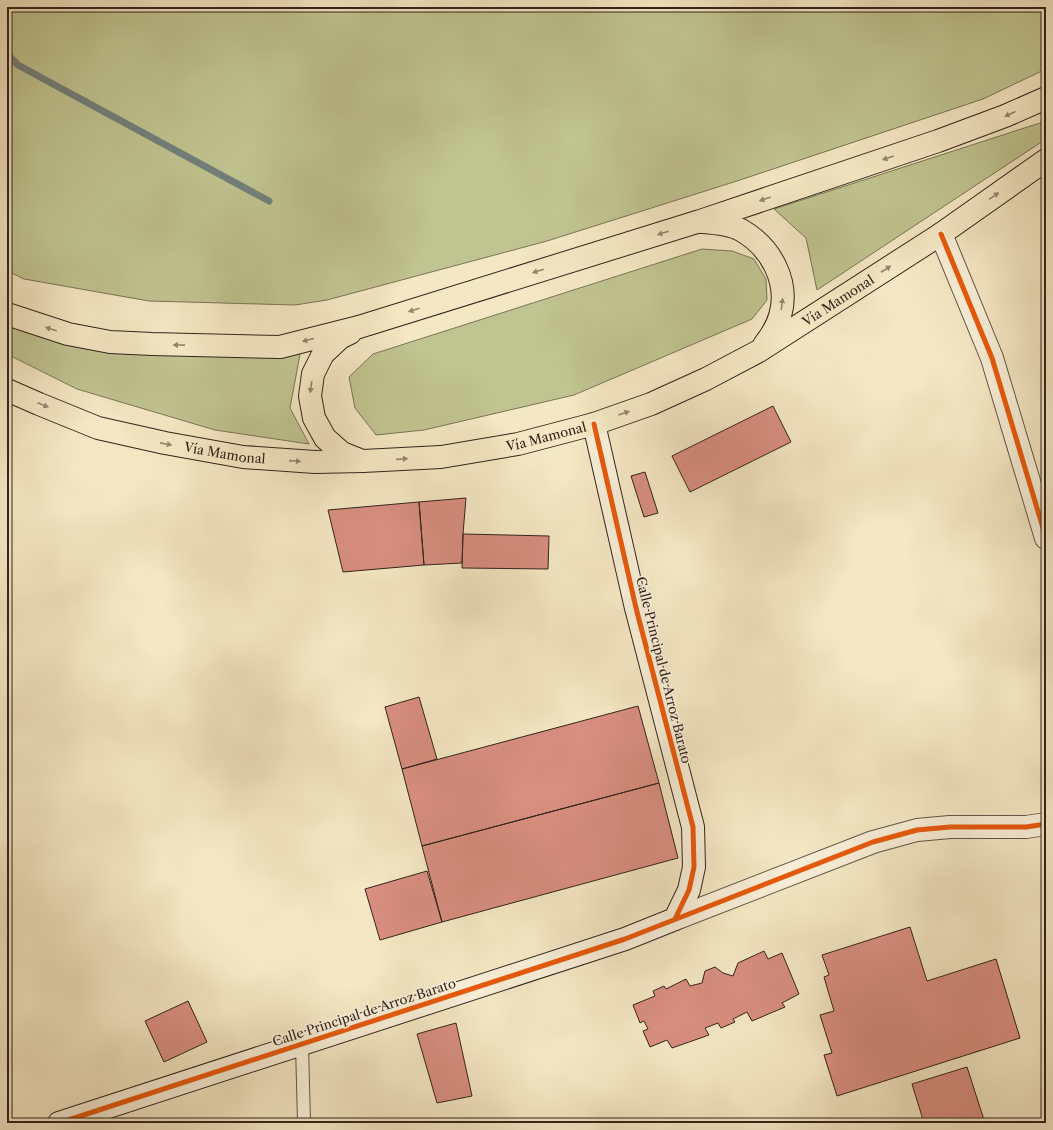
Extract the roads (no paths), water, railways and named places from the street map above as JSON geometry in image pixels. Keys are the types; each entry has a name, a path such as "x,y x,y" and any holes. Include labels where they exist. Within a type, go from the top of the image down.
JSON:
{"main road":[{"path":"7,314 68,334 110,342 280,347 359,327 700,221 938,141 1005,116 1046,98"},
{"name":"Vía Mamonal","path":"7,390 98,428 165,443 243,457 315,462 363,461 441,456 518,444 594,424 651,404 706,379 759,351 941,234 1046,160"},
{"path":"700,221 720,223 740,229 757,241 771,257 779,275 783,295 780,316 772,335 759,351"},
{"path":"359,327 340,338 324,354 313,374 310,396 314,418 325,438 342,453 363,461"}],"street":[{"path":"941,234 992,358 1046,538"},
{"name":"Calle Principal de Arroz Barato","path":"594,424 636,608 693,827 694,867 689,890 675,919"},
{"name":"Calle Principal de Arroz Barato","path":"59,1123 625,939 873,842 917,830 950,827 1026,827 1046,824"}],"lane":[{"path":"302,1044 304,1123"}],"waterway":[{"path":"7,54 18,65 269,201"}]}
